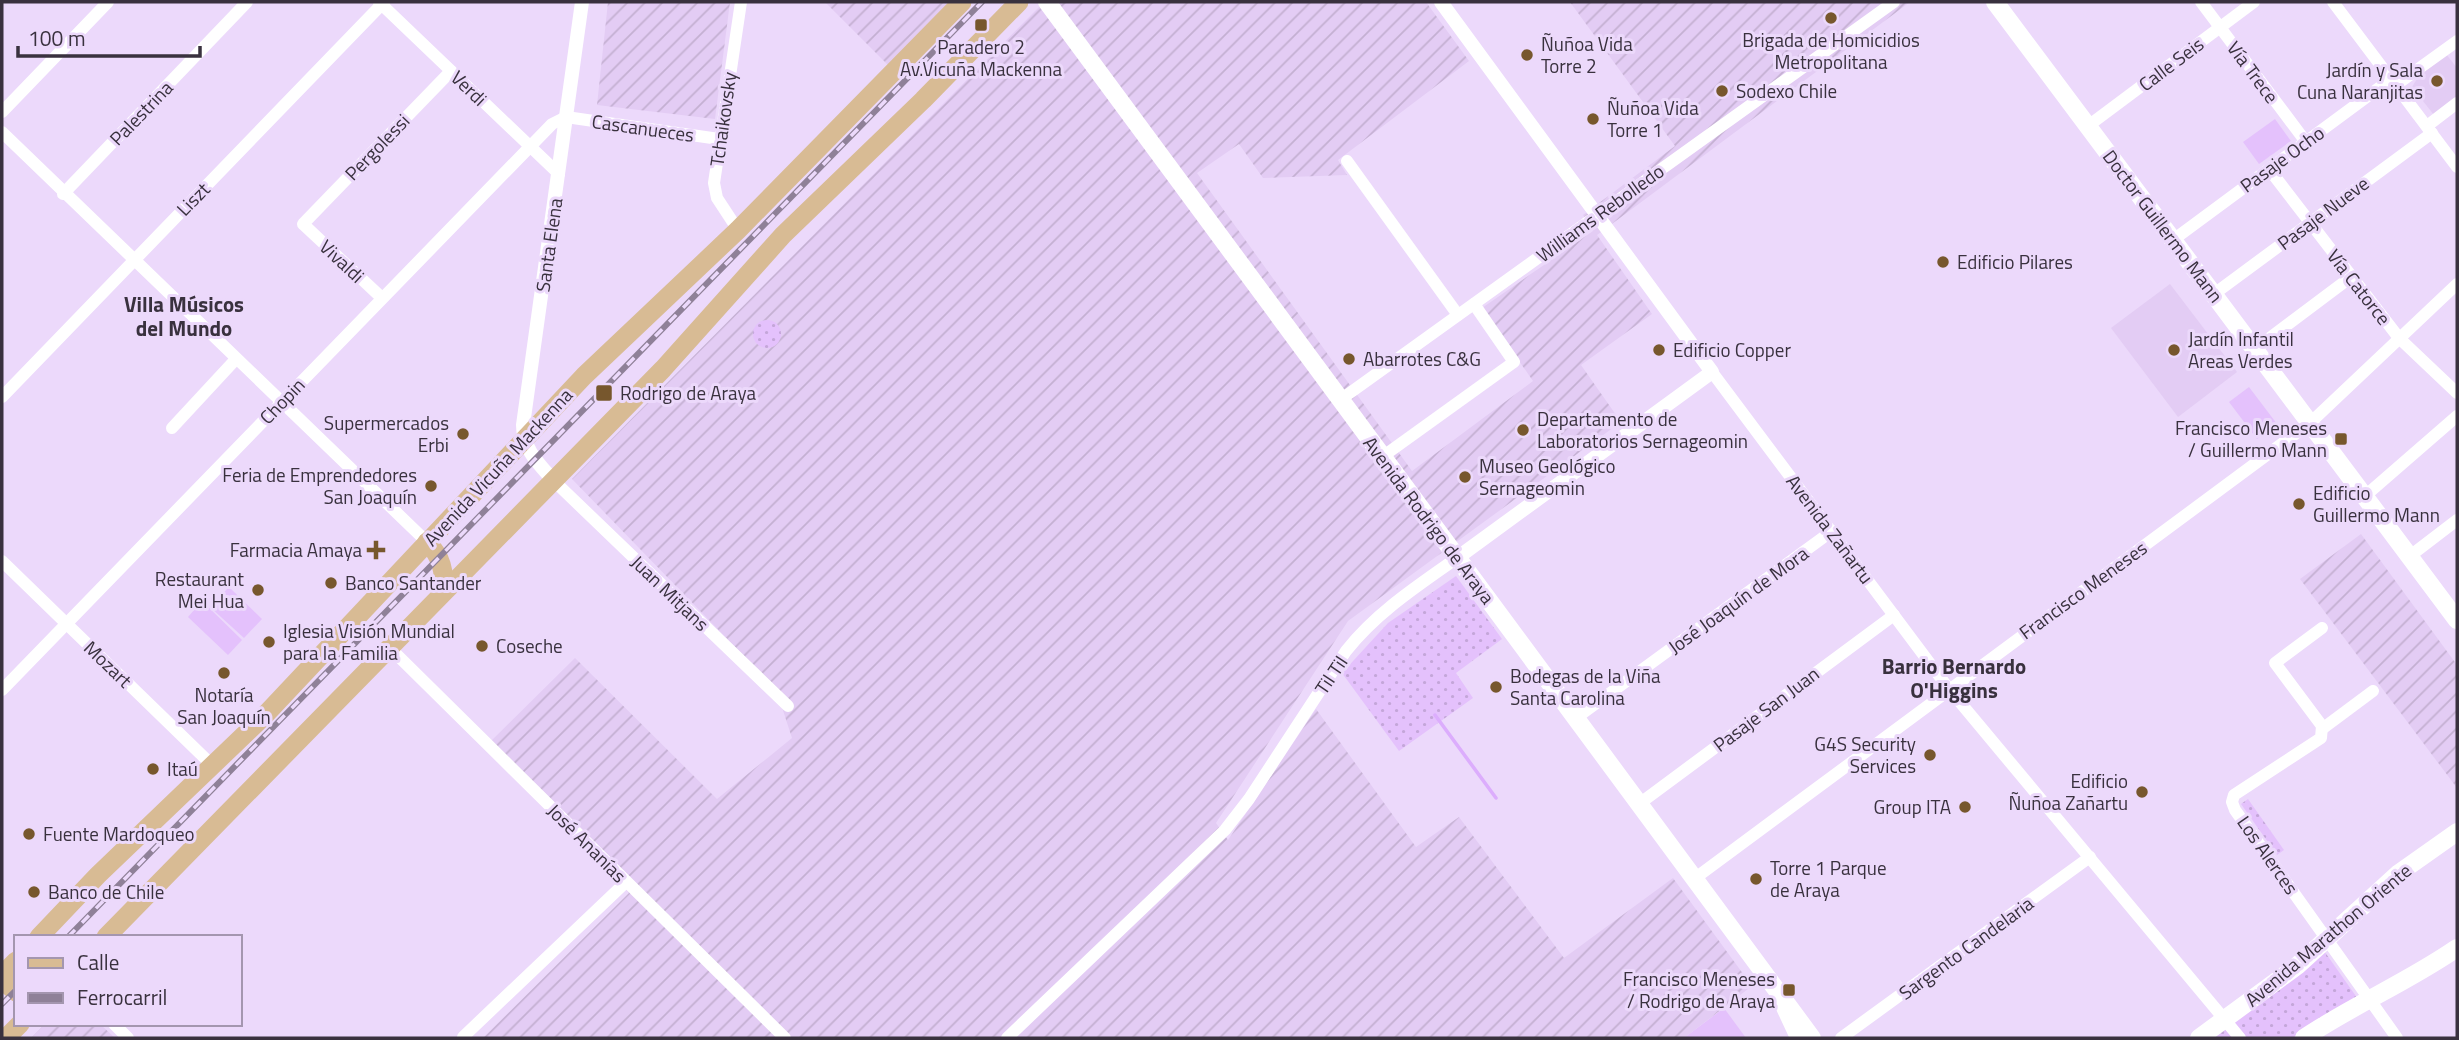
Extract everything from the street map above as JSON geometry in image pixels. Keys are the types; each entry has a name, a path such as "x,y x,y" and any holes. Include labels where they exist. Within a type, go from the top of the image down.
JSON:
{"main road":[{"name":"Avenida Vicuña Mackenna","path":"41,935 273,706 524,438 617,343 738,230 962,2"},
{"path":"108,935 663,369 783,235 923,100 1019,2"},
{"name":"Avenida Rodrigo de Araya","path":"1047,2 1812,1038"},
{"name":"Doctor Guillermo Mann","path":"1994,2 2457,620"},
{"path":"427,542 437,553 442,568 442,592"},
{"name":"Avenida Marathon Oriente","path":"2199,1038 2297,965 2399,873 2457,832"},
{"path":"2304,1038 2457,948"},
{"path":"2,978 14,963"}],"street":[{"path":"2,112 108,2"},
{"name":"Palestrina","path":"64,194 247,2"},
{"name":"Santa Elena","path":"524,438 523,425 582,2"},
{"name":"Tchaikovsky","path":"738,230 717,198 714,183 741,2"},
{"name":"Avenida Zañartu","path":"1441,2 1949,689 2240,1038"},
{"name":"Williams Rebolledo","path":"1340,400 1894,2"},
{"name":"Vía Trece","path":"2201,2 2306,142"},
{"name":"Calle Seis","path":"2088,126 2254,2"},
{"path":"2333,2 2457,167"},
{"name":"Verdi","path":"382,3 559,174"},
{"name":"Liszt","path":"2,397 382,3"},
{"name":"Pasaje Ocho","path":"2173,240 2306,142 2457,41"},
{"name":"Pergolessi","path":"303,224 451,71"},
{"name":"Pasaje Nueve","path":"2214,294 2310,223 2429,129 2457,103"},
{"name":"Cascanueces","path":"566,117 719,139"},
{"name":"Chopin","path":"2,690 529,146 552,124 566,117"},
{"path":"2,132 427,542"},
{"path":"1347,161 1458,315"},
{"name":"Vía Catorce","path":"2269,169 2399,338 2457,393"},
{"name":"Vivaldi","path":"303,224 382,298"},
{"path":"2255,349 2351,277"},
{"name":"Francisco Meneses","path":"1694,879 2310,423 2457,284"},
{"path":"1382,457 1514,362 1474,304"},
{"path":"172,428 236,359"},
{"name":"Til Til","path":"1007,1038 1225,830 1249,799 1346,651 1364,629 1385,610 1712,372"},
{"path":"2365,496 2457,416"},
{"path":"524,438 531,454 553,480"},
{"name":"Juan Mitjans","path":"553,480 788,706"},
{"path":"2410,556 2457,520"},
{"name":"José Joaquín de Mora","path":"1576,718 1832,531"},
{"name":"Mozart","path":"2,561 214,766"},
{"name":"Pasaje San Juan","path":"1639,804 1894,615"},
{"path":"2322,628 2275,663 2322,729 2373,691"},
{"name":"José Ananías","path":"389,647 785,1038"},
{"name":"Los Alerces","path":"2322,729 2318,741 2234,795 2232,802 2235,810 2397,1038"},
{"name":"Sargento Candelaria","path":"1841,1038 2090,857"},
{"path":"463,1037 626,882"},
{"path":"1772,985 1796,1038"}],"shaded area":[{"path":"608,2 730,2 715,119 597,105"},
{"path":"825,2 956,2 890,67"},
{"path":"1044,2 1426,2 1469,61 1338,160 1347,175 1263,178 1239,144 1197,173 1412,471 1533,381 1482,308 1593,231 1583,215 1675,146 1570,2 1910,2 1597,235 1652,314 1581,365 1621,422 1348,621 1216,823 1228,840 1316,709 1416,847 1459,817 1564,958 1673,878 1752,986 1684,1038 483,1038 629,893 489,743 575,658 717,799 792,738 776,689 572,479"},
{"name":"Jardín y Sala Cuna Naranjitas","path":"2446,54 2457,68 2457,98 2434,115 2412,87 2420,74"},
{"path":"2275,119 2291,141 2259,164 2243,142"},
{"name":"Jardín Infantil Areas Verdes","path":"2170,284 2237,372 2178,417 2111,328"},
{"path":"767,320 777,324 781,334 777,344 767,348 757,344 753,334 757,324"},
{"path":"2249,387 2277,424 2257,439 2229,402"},
{"path":"2361,534 2457,665 2457,788 2300,579"},
{"path":"1456,576 1502,639 1456,673 1473,698 1399,751 1342,673 1388,623"},
{"path":"229,587 262,619 244,638 210,607"},
{"path":"202,601 242,640 228,655 188,617"},
{"path":"2248,799 2284,850 2277,855 2241,804"},
{"path":"2322,948 2358,999 2292,1038 2204,1038"},
{"path":"1724,1008 1746,1038 1684,1038"},
{"path":"43,1026 102,1026 115,1038 31,1038"}],"waterway":[{"path":"1435,715 1496,798"}],"railway":[{"path":"70,935 982,2"},
{"path":"2,1004 14,992"}],"place":[{"name":"Brigada de Homicidios Metropolitana","path":"1831,18"},
{"name":"Paradero 2 Av.Vicuña Mackenna","path":"981,25"},
{"name":"Ñuñoa Vida Torre 2","path":"1527,55"},
{"name":"Jardín y Sala Cuna Naranjitas","path":"2437,81"},
{"name":"Sodexo Chile","path":"1722,91"},
{"name":"Ñuñoa Vida Torre 1","path":"1593,119"},
{"name":"Edificio Pilares","path":"1943,262"},
{"name":"Edificio Copper","path":"1659,350"},
{"name":"Jardín Infantil Areas Verdes","path":"2174,350"},
{"name":"Abarrotes C&G","path":"1349,359"},
{"name":"Rodrigo de Araya","path":"604,393"},
{"name":"Departamento de Laboratorios Sernageomin","path":"1523,430"},
{"name":"Supermercados Erbi","path":"463,434"},
{"name":"Francisco Meneses / Guillermo Mann","path":"2341,439"},
{"name":"Museo Geológico Sernageomin","path":"1465,477"},
{"name":"Feria de Emprendedores San Joaquín","path":"431,486"},
{"name":"Edificio Guillermo Mann","path":"2299,504"},
{"name":"Farmacia Amaya","path":"376,550"},
{"name":"Banco Santander","path":"331,583"},
{"name":"Restaurant Mei Hua","path":"258,590"},
{"name":"Iglesia Visión Mundial para la Familia","path":"269,642"},
{"name":"Coseche","path":"482,646"},
{"name":"Notaría San Joaquín","path":"224,673"},
{"name":"Bodegas de la Viña Santa Carolina","path":"1496,687"},
{"name":"G4S Security Services","path":"1930,755"},
{"name":"Itaú","path":"153,769"},
{"name":"Edificio Ñuñoa Zañartu","path":"2142,792"},
{"name":"Group ITA","path":"1965,807"},
{"name":"Fuente Mardoqueo","path":"29,834"},
{"name":"Torre 1 Parque de Araya","path":"1756,879"},
{"name":"Banco de Chile","path":"34,892"},
{"name":"Francisco Meneses / Rodrigo de Araya","path":"1789,990"}],"district":[{"name":"Villa Músicos del Mundo","path":"184,317"},
{"name":"Barrio Bernardo O'Higgins","path":"1954,679"}]}
